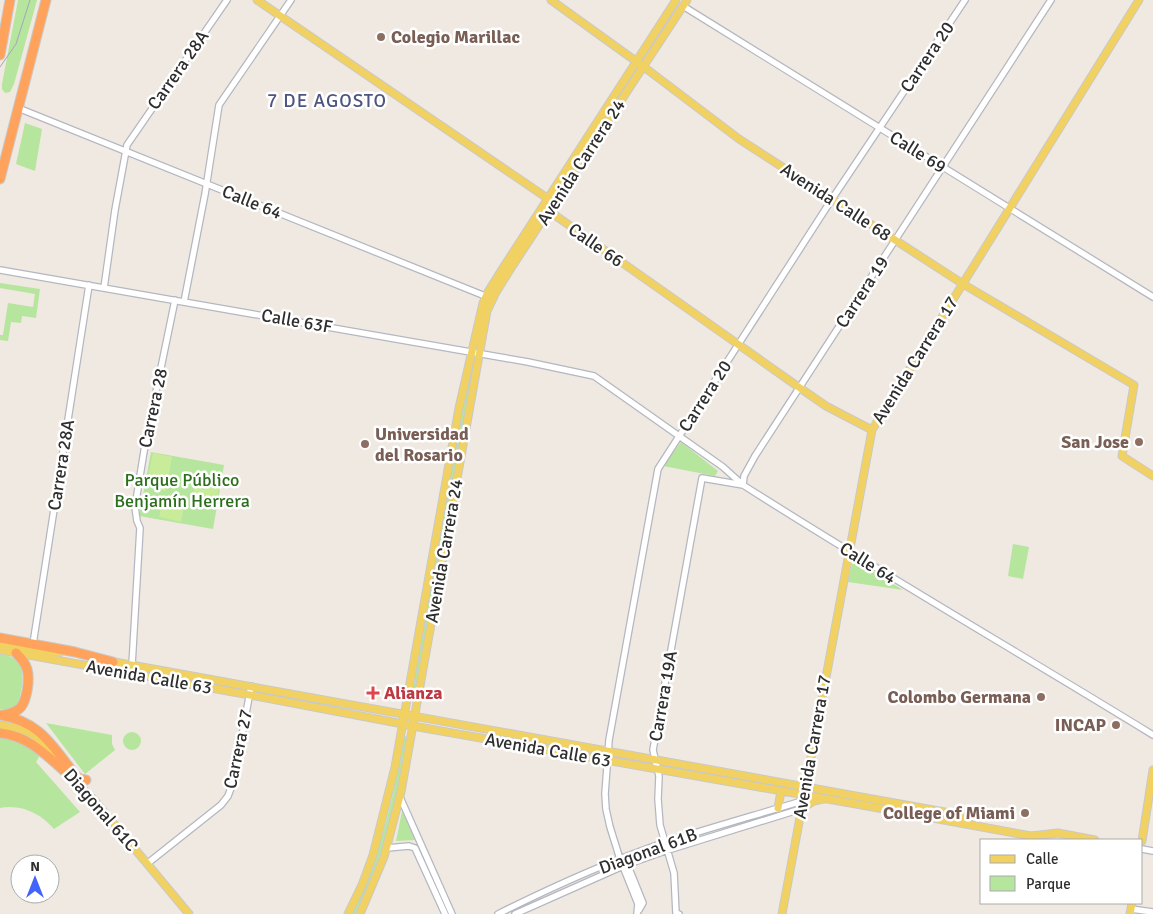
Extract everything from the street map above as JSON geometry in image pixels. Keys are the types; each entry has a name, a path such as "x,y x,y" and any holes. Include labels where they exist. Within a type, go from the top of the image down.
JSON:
{"highway":[{"path":"0,54 10,0"},
{"path":"0,179 46,0"},
{"path":"0,638 113,662"},
{"path":"2,715 13,713 20,708 26,694 27,670 22,660 14,651"},
{"path":"2,715 22,721 36,729 79,778 86,780"},
{"path":"0,733 13,735 29,742 71,777"}],"main road":[{"path":"257,0 551,201 549,211"},
{"name":"Avenida Calle 68","path":"551,0 739,139 962,284 1134,385 1122,456 1153,476"},
{"name":"Avenida Carrera 24","path":"640,65 676,0"},
{"name":"Avenida Carrera 17","path":"782,914 872,430 1140,0"},
{"name":"Avenida Carrera 24","path":"348,914 377,843 396,767 460,398 485,296 551,201 640,65 685,3"},
{"name":"Avenida Carrera 24","path":"360,914 375,882 387,848 400,796 486,317 492,299 549,211"},
{"name":"Calle 66","path":"549,211 826,406 872,430"},
{"name":"Avenida Calle 63","path":"0,644 14,651 412,726 781,791 803,798 828,799 1031,836 1058,833 1090,839"},
{"name":"Avenida Calle 63","path":"0,650 113,662 251,686 404,716 654,760 803,798 961,815 965,822 976,826"},
{"name":"Diagonal 61C","path":"0,725 25,730 37,737 71,777 90,795 189,914"},
{"path":"1142,839 1153,770"},
{"path":"778,808 781,791"},
{"path":"803,798 814,801 828,799"}],"street":[{"name":"Carrera 28A","path":"104,288 125,151 129,140 227,0"},
{"path":"184,302 219,105 291,0"},
{"name":"Carrera 20","path":"638,913 638,904 618,849 606,809 604,794 608,752 658,470 832,199 964,0"},
{"name":"Carrera 19","path":"743,485 744,476 755,456 1051,0"},
{"name":"Calle 69","path":"685,3 879,128 1153,297"},
{"name":"Calle 64","path":"18,108 485,296"},
{"name":"Calle 63F","path":"0,270 471,352 594,376"},
{"name":"Carrera 28A","path":"33,644 89,285"},
{"name":"Carrera 28","path":"132,665 140,528 135,507 175,300"},
{"name":"Calle 64","path":"594,376 723,466 743,485 849,552 1153,735"},
{"name":"Carrera 19A","path":"677,914 675,879 659,814 659,779 653,750 702,478 743,485"},
{"name":"Carrera 27","path":"148,864 221,805 228,796 234,780 251,686"},
{"path":"400,796 452,914"},
{"name":"Diagonal 61B","path":"498,914 560,884 622,858 778,808 803,798"},
{"name":"Diagonal 61B","path":"515,914 625,865 803,798"},
{"path":"387,848 414,847 445,914"},
{"path":"1131,909 1153,912"}],"green space":[{"path":"18,0 37,0 14,84 10,92 5,93 2,89 2,84"},
{"path":"25,123 42,129 35,171 16,164"},
{"path":"0,283 40,289 36,318 22,316 21,323 11,322 8,341 0,340 0,335 3,335 8,303 33,307 35,294 0,288"},
{"path":"472,358 476,359 414,700 411,700 415,679 415,666"},
{"path":"681,442 718,471 715,476 663,466"},
{"name":"Parque Público Benjamín Herrera","path":"151,452 224,465 213,529 139,516"},
{"path":"153,453 172,457 166,491 146,487"},
{"path":"196,479 219,484 216,503 192,499"},
{"path":"163,498 185,502 181,522 159,517"},
{"path":"1013,544 1029,547 1023,579 1008,576"},
{"path":"853,559 903,590 848,582"},
{"path":"0,654 14,658 21,666 23,678 20,695 16,705 10,709 0,709"},
{"path":"46,723 112,735 112,744 115,750 85,774"},
{"path":"132,732 138,735 141,741 138,747 132,750 126,747 123,741 126,735"},
{"path":"0,735 16,740 38,753 39,757 36,762 80,812 54,829 43,818 30,811 15,807 0,808"},
{"path":"404,736 409,737 390,825 368,889 356,914 351,914 370,872 385,827 396,782"},
{"path":"402,811 415,840 396,841"}],"railway":[{"path":"0,67 16,44 30,0"}],"place":[{"name":"Colegio Marillac","path":"381,37"},
{"name":"San Jose","path":"1139,442"},
{"name":"Universidad del Rosario","path":"365,444"},
{"name":"Alianza","path":"373,693"},
{"name":"Colombo Germana","path":"1041,697"},
{"name":"INCAP","path":"1116,725"},
{"name":"College of Miami","path":"1025,813"}],"district":[{"name":"7 DE AGOSTO","path":"327,100"}]}
